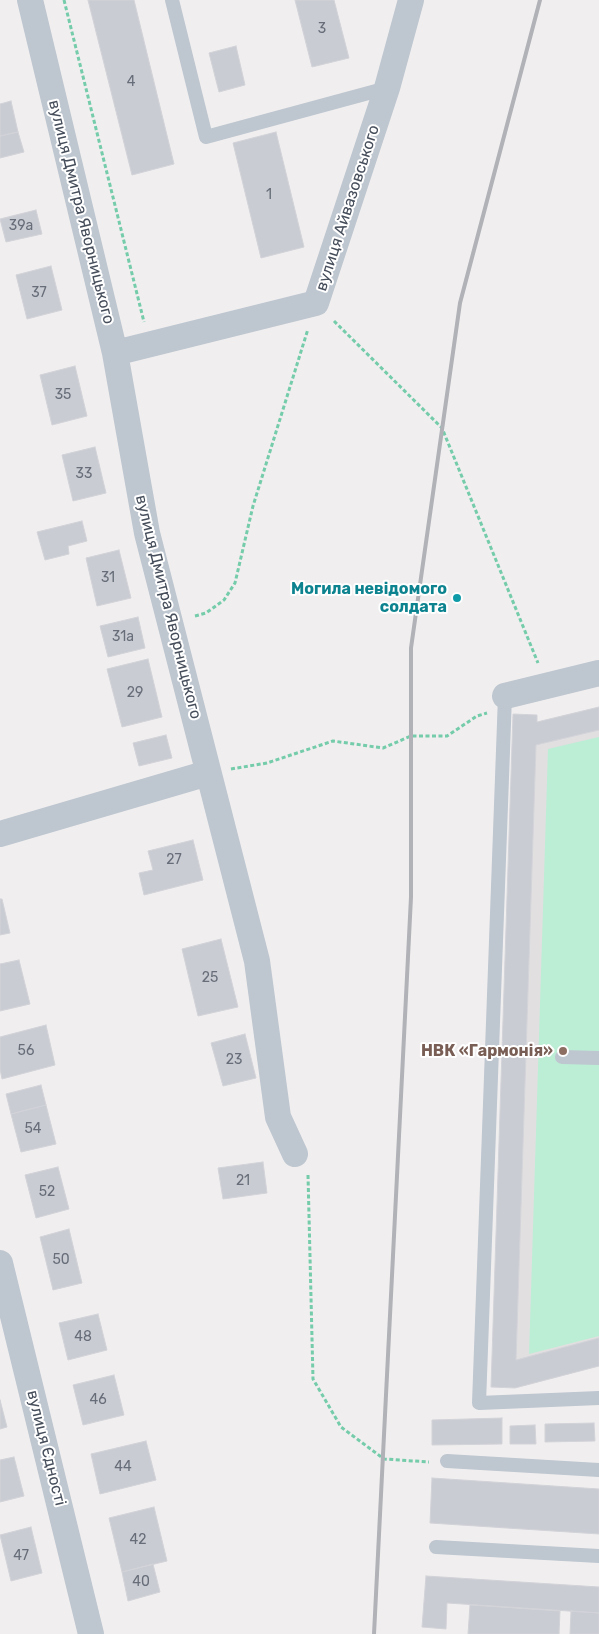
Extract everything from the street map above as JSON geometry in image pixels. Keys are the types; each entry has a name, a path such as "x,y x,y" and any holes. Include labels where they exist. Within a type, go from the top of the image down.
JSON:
{"street":[{"name":"вулиця Дмитра Яворницького","path":"30,0 115,353 147,533 257,961 278,1117 295,1154"},
{"name":"вулиця Айвазовського","path":"115,353 316,304 387,88 411,0"},
{"path":"505,702 548,685 599,672"},
{"path":"0,834 208,773"},
{"name":"вулиця Єдності","path":"0,1263 92,1634"}],"lane":[{"path":"172,0 206,137 387,88"},
{"path":"505,702 479,1403 599,1398"},
{"path":"562,1057 599,1058"},
{"path":"447,1461 599,1470"},
{"path":"436,1547 599,1556"}],"path":[{"path":"64,0 149,344"},
{"path":"170,622 206,613 224,600 234,583 253,506 316,304 442,428 548,685"},
{"path":"208,773 267,763 333,741 383,748 411,736 447,736 477,716 505,702"},
{"path":"295,1154 308,1175 313,1379 340,1427 384,1459 447,1461"}],"shaded area":[{"name":"НВК «Гармонія»","path":"599,730 599,1356 516,1360 536,745"}],"green space":[{"name":"НВК «Гармонія»","path":"599,737 599,1336 529,1354 548,749"}],"building":[{"path":"88,0 134,0 174,164 132,175"},
{"path":"295,0 334,0 349,58 312,67"},
{"path":"236,46 245,85 219,92 209,53"},
{"path":"11,101 18,132 0,136 0,104"},
{"path":"18,132 24,152 0,158 0,136"},
{"path":"276,132 304,247 261,258 233,143"},
{"path":"36,210 42,234 6,242 0,219"},
{"path":"51,266 62,310 27,319 16,275"},
{"path":"75,366 87,416 52,425 40,375"},
{"path":"95,447 106,493 73,501 62,455"},
{"path":"82,521 87,541 68,546 69,554 45,560 37,532"},
{"path":"119,550 131,598 97,606 86,558"},
{"path":"138,617 145,648 108,657 100,626"},
{"path":"148,659 162,717 122,727 107,669"},
{"path":"599,707 599,730 536,745 516,1360 599,1338 599,1366 515,1388 491,1387 513,714 537,715 537,722"},
{"path":"166,735 172,758 139,766 133,743"},
{"path":"193,840 203,880 144,895 139,873 153,870 148,851"},
{"path":"0,899 2,899 10,933 0,935"},
{"path":"221,939 238,1007 198,1016 182,949"},
{"path":"19,960 30,1004 0,1011 0,964"},
{"path":"46,1025 55,1065 2,1079 0,1069 0,1037"},
{"path":"245,1034 256,1078 223,1086 211,1043"},
{"path":"41,1085 46,1105 11,1114 6,1094"},
{"path":"46,1105 56,1144 21,1152 11,1114"},
{"path":"263,1162 267,1193 223,1199 218,1168"},
{"path":"58,1167 69,1209 36,1218 25,1175"},
{"path":"69,1229 82,1283 53,1290 40,1237"},
{"path":"98,1314 107,1350 68,1360 59,1323"},
{"path":"114,1375 124,1415 83,1425 73,1385"},
{"path":"0,1400 7,1427 0,1429"},
{"path":"502,1418 502,1444 432,1445 432,1420"},
{"path":"594,1423 595,1441 545,1442 545,1424"},
{"path":"535,1425 536,1444 510,1444 510,1426"},
{"path":"146,1441 156,1480 100,1494 91,1454"},
{"path":"14,1457 24,1496 0,1502 0,1460"},
{"path":"432,1478 599,1489 599,1534 430,1523"},
{"path":"154,1507 167,1561 122,1572 109,1518"},
{"path":"31,1527 42,1573 11,1581 0,1535"},
{"path":"153,1564 160,1592 128,1601 122,1572"},
{"path":"426,1576 599,1587 599,1613 447,1603 446,1629 422,1627"},
{"path":"470,1605 560,1611 559,1634 468,1634"},
{"path":"571,1611 599,1613 599,1634 570,1634"}],"railway":[{"path":"374,1634 411,897 411,648 460,303 540,0"}],"place":[{"name":"Могила невідомого солдата","path":"457,598"},
{"name":"НВК «Гармонія»","path":"563,1051"}]}
